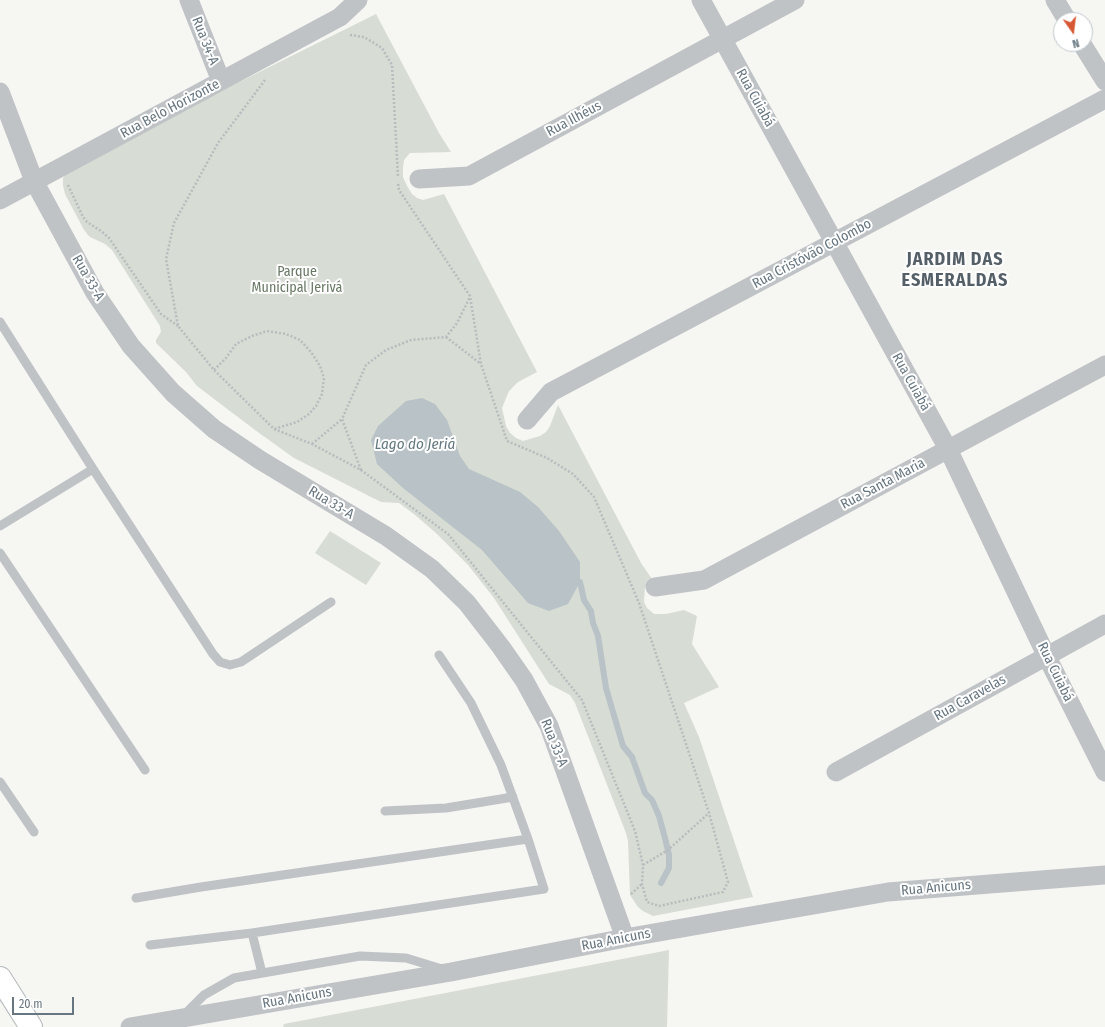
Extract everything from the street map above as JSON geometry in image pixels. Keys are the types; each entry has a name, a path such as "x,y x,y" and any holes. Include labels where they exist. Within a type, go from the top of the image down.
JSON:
{"main road":[{"path":"0,978 31,1027"}],"street":[{"name":"Rua 34-A","path":"189,0 221,81"},
{"name":"Rua Belo Horizonte","path":"0,200 221,81 343,25 358,0"},
{"name":"Rua Cuiabá","path":"701,0 948,449 1047,656 1105,772"},
{"name":"Rua Ilhéus","path":"420,179 469,176 795,0"},
{"path":"1055,0 1062,12"},
{"path":"1087,52 1105,81"},
{"name":"Rua 33-A","path":"0,92 34,181 95,293 130,346 173,393 214,429 260,460 386,536 432,570 467,603 524,680 549,726 625,938"},
{"name":"Rua Cristóvão Colombo","path":"527,420 551,392 1105,99"},
{"name":"Rua Santa Maria","path":"654,587 704,580 1105,365"},
{"name":"Rua Caravelas","path":"836,772 1105,624"},
{"name":"Rua Anicuns","path":"130,1027 450,972 625,938 888,892 1105,875"}],"lane":[{"path":"0,322 213,654 220,662 230,665 240,662 331,602"},
{"path":"0,526 93,468"},
{"path":"0,553 145,770"},
{"path":"150,945 252,933 544,889 528,839 501,765 471,703 439,655"},
{"path":"0,782 34,832"},
{"path":"385,811 446,808 513,797"},
{"path":"136,898 201,887 528,839"},
{"path":"252,933 262,973"},
{"path":"180,1018 204,995 234,978 360,956 406,958 450,972"}],"path":[{"path":"67,183 83,217 87,222 102,231 109,238 160,314 178,326 214,370 274,429 312,444 361,470 448,534 582,700 635,831 643,865 642,884 647,902 659,906 723,892 728,882 709,813 639,603 594,497 573,474 547,458 507,441 481,364 470,296 398,190 392,65 382,48 343,25"},
{"path":"178,326 166,259 174,223 218,143 265,80 259,83"},
{"path":"446,337 457,323 470,296"},
{"path":"214,370 226,358 236,344 252,336 267,331 286,334 300,340 311,352 320,366 324,378 322,394 316,406 309,414 296,422 274,429"},
{"path":"312,444 342,419 366,365 386,350 411,340 446,337 481,364"},
{"path":"342,419 361,470"},
{"path":"643,865 668,850 709,813"}],"green space":[{"name":"Parque Municipal Jerivá","path":"376,14 439,133 451,152 410,153 404,160 403,168 403,177 407,186 412,194 423,200 444,194 537,372 518,382 509,391 502,408 506,426 510,433 523,441 540,436 546,432 550,426 558,405 641,563 652,579 645,587 644,602 647,608 654,614 666,614 684,610 697,616 692,644 719,687 684,703 699,737 753,897 653,916 638,907 630,895 628,841 626,833 575,703 570,695 549,684 494,598 468,565 437,534 399,503 381,502 294,458 197,386 186,372 156,343 156,340 161,332 160,326 112,250 105,244 87,234 65,194 63,178 74,164"},
{"path":"330,531 381,563 366,585 315,553"},
{"path":"669,950 667,1027 283,1027 284,1024"}],"water":[{"name":"Lago do Jeriá","path":"422,398 435,404 447,420 460,456 469,469 520,492 538,507 559,531 580,562 580,582 568,604 549,611 528,603 482,550 403,488 377,464 371,440 378,426 406,401"}],"waterway":[{"path":"580,582 584,600 591,611 593,623 598,636 606,688 623,746 632,757 645,793 652,800 659,816 665,838 669,855 669,868 661,883"}],"district":[{"name":"JARDIM DAS ESMERALDAS","path":"955,270"}]}
